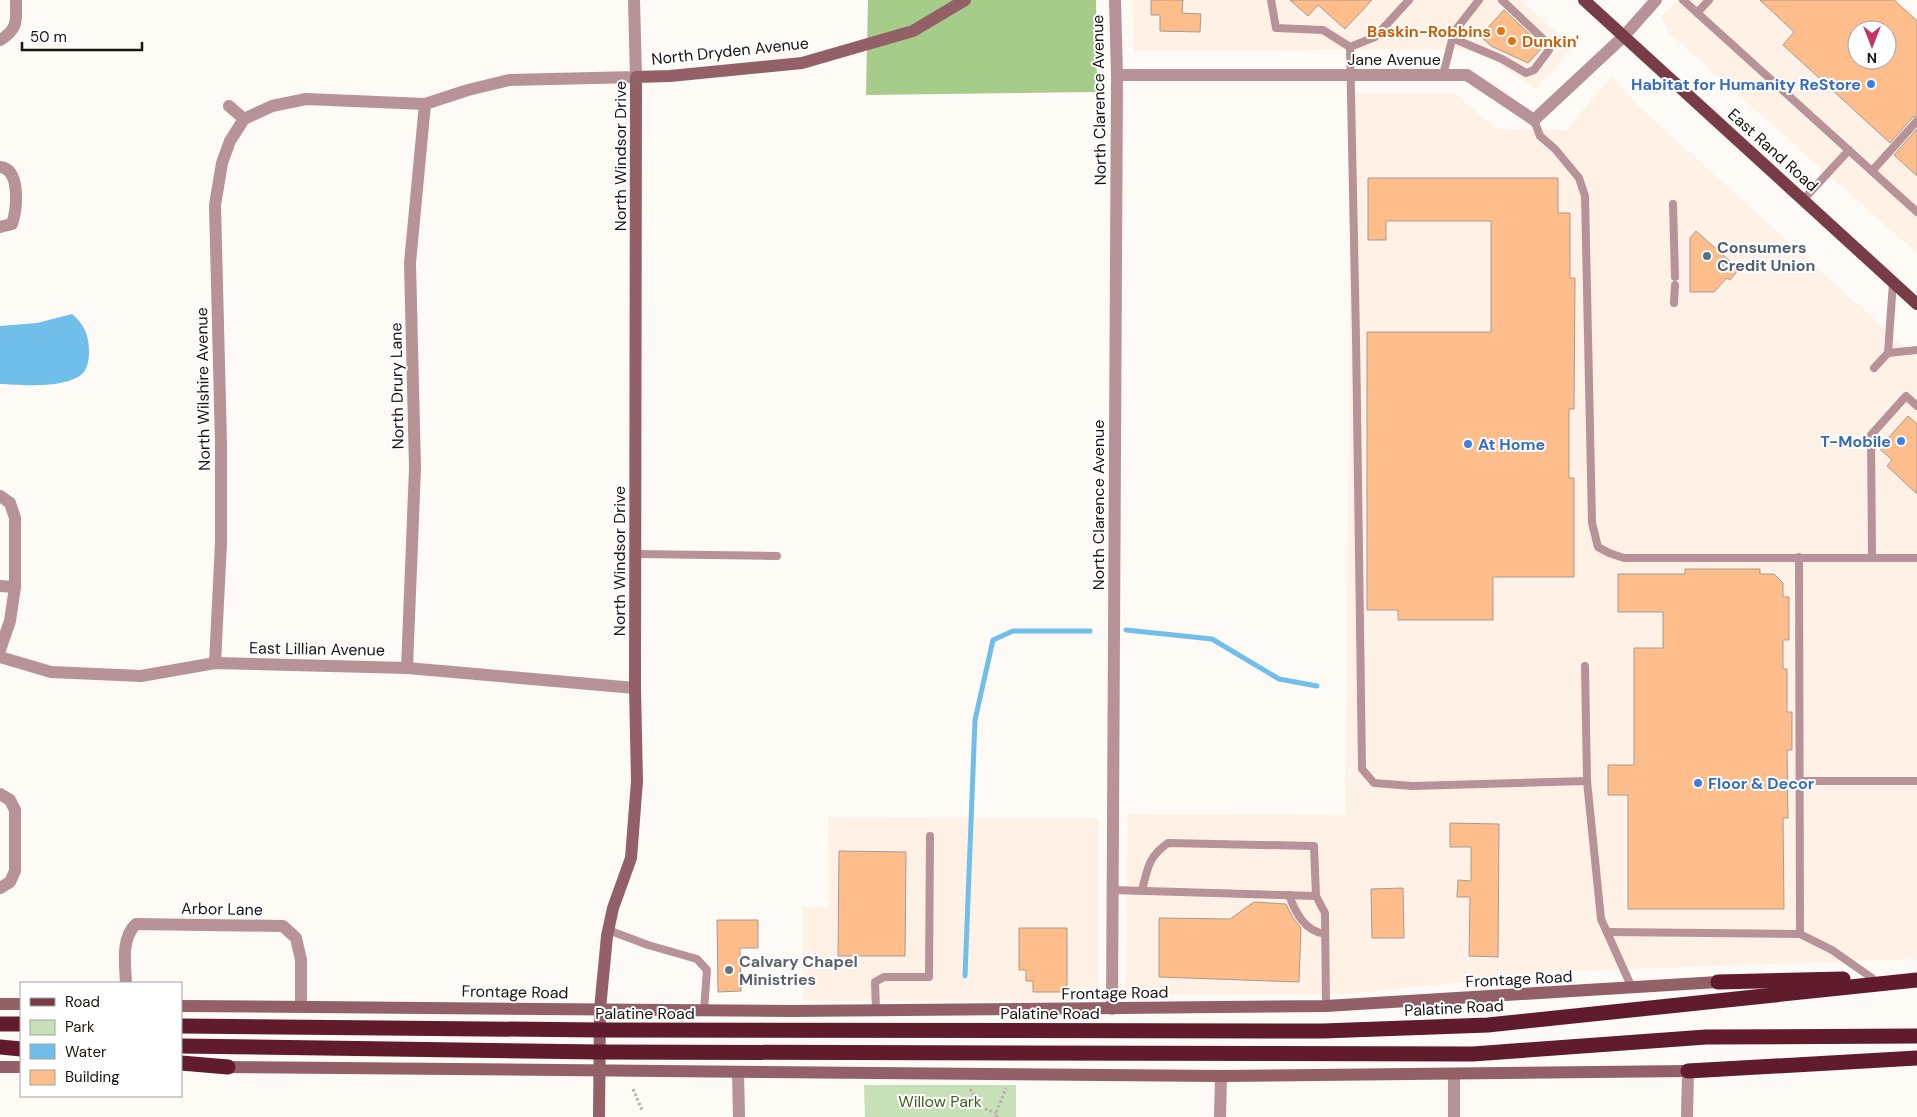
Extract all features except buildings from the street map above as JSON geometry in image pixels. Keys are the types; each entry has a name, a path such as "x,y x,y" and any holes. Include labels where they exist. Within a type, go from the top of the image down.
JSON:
{"highway":[{"path":"1718,982 1872,978 1917,979"},
{"name":"Palatine Road","path":"182,1026 600,1030 1323,1031 1488,1025 1917,979"},
{"path":"0,1024 20,1024"},
{"path":"182,1046 600,1052 1473,1054 1706,1037 1917,1036"},
{"path":"0,1043 20,1043"},
{"path":"0,1047 20,1049"},
{"path":"1688,1071 1917,1058"},
{"path":"182,1063 228,1067"}],"main road":[{"name":"East Rand Road","path":"1584,0 1916,301"}],"street":[{"path":"0,40 9,35 16,25 16,0"},
{"name":"North Windsor Drive","path":"600,1117 600,1009 608,930 613,908 631,858 638,781 636,688 636,77 634,0"},
{"name":"North Dryden Avenue","path":"636,77 670,76 802,64 913,31 965,0"},
{"name":"North Clarence Avenue","path":"1112,1009 1117,75 1114,0"},
{"path":"1534,120 1624,36 1656,0"},
{"name":"Jane Avenue","path":"1117,75 1466,75 1534,120"},
{"path":"229,106 244,119 272,106 306,99 425,104 468,90 509,80 636,77"},
{"name":"North Drury Lane","path":"407,668 415,468 410,263 425,104"},
{"name":"North Wilshire Avenue","path":"215,663 221,543 221,444 215,205 222,163 230,141 244,119"},
{"path":"0,167 5,167 12,172 15,180 15,215 12,224 0,227"},
{"path":"0,496 10,503 15,518 15,587 10,621 0,650"},
{"path":"0,586 15,587"},
{"name":"East Lillian Avenue","path":"0,657 51,672 140,676 215,663 407,668 636,688"},
{"path":"0,794 10,800 15,810 15,871 10,882 0,888"},
{"name":"Arbor Lane","path":"126,982 125,956 129,931 136,924 283,926 296,938 300,960 301,1007"},
{"name":"Frontage Road","path":"182,1006 876,1010 1326,1006 1718,982"},
{"path":"0,1004 20,1004"},
{"path":"0,1067 20,1067"},
{"path":"182,1067 1221,1076 1688,1071 1686,1117"},
{"path":"738,1072 739,1117"},
{"path":"1454,1074 1454,1117"},
{"path":"1220,1117 1221,1076"}],"lane":[{"path":"1271,0 1276,28 1322,30 1350,47"},
{"path":"1350,47 1375,38 1409,0"},
{"path":"1443,75 1454,32 1479,0"},
{"path":"1452,38 1502,59 1526,73 1534,70 1549,50 1544,40 1502,0"},
{"path":"1683,0 1917,212"},
{"path":"1697,13 1709,0"},
{"path":"1350,47 1352,75 1362,769 1374,783 1412,786 1587,781"},
{"path":"1534,120 1540,136 1579,178 1585,196 1592,523 1598,547 1624,558 1917,558"},
{"path":"1872,171 1917,121"},
{"path":"1803,200 1849,150"},
{"path":"1673,204 1674,303"},
{"path":"1874,368 1888,352 1893,282"},
{"path":"1888,352 1917,350"},
{"path":"1872,558 1871,435 1906,396 1917,406"},
{"path":"636,554 776,556"},
{"path":"1799,558 1800,934"},
{"path":"1585,666 1587,781 1601,919 1632,988"},
{"path":"1800,781 1917,781"},
{"path":"876,1010 876,982 884,977 929,977 930,836"},
{"path":"1142,890 1151,858 1168,843 1314,846 1316,896 1325,913 1326,1006"},
{"path":"1112,890 1316,896"},
{"path":"1289,895 1293,906 1308,928 1325,934"},
{"path":"608,930 648,945 696,959 707,970 704,1010"},
{"path":"1607,932 1800,934 1832,950 1872,978"}],"path":[{"path":"970,1089 983,1108 996,1115 1006,1088"},
{"path":"633,1090 642,1110"}],"shaded area":[{"path":"1133,0 1520,0 1573,47 1536,89 1489,58 1464,49 1134,51"},
{"path":"1678,0 1897,0 1917,18 1917,253 1668,32 1662,16"},
{"path":"1611,77 1639,107 1917,358 1917,959 1570,971 1347,994 1126,995 1128,814 1345,815 1352,93 1453,93 1496,129 1566,130"},
{"path":"828,817 1099,818 1099,1001 803,1001 802,907 829,907"}],"green space":[{"path":"868,0 1096,0 1097,92 866,95"},
{"name":"Willow Park","path":"864,1085 1016,1085 1016,1117 865,1117"}],"water":[{"path":"72,314 83,326 88,340 88,360 83,373 67,382 56,384 0,384 0,326 37,323"}],"waterway":[{"path":"1126,630 1212,639 1279,679 1317,686"},
{"path":"965,976 975,720 993,640 1013,631 1090,631"}],"place":[{"name":"Baskin-Robbins","path":"1501,31"},
{"name":"Dunkin'","path":"1512,41"},
{"name":"Habitat for Humanity ReStore","path":"1871,84"},
{"name":"Consumers Credit Union","path":"1707,256"},
{"name":"T-Mobile","path":"1901,441"},
{"name":"At Home","path":"1468,444"},
{"name":"Floor & Decor","path":"1698,783"},
{"name":"Calvary Chapel Ministries","path":"729,970"}]}
